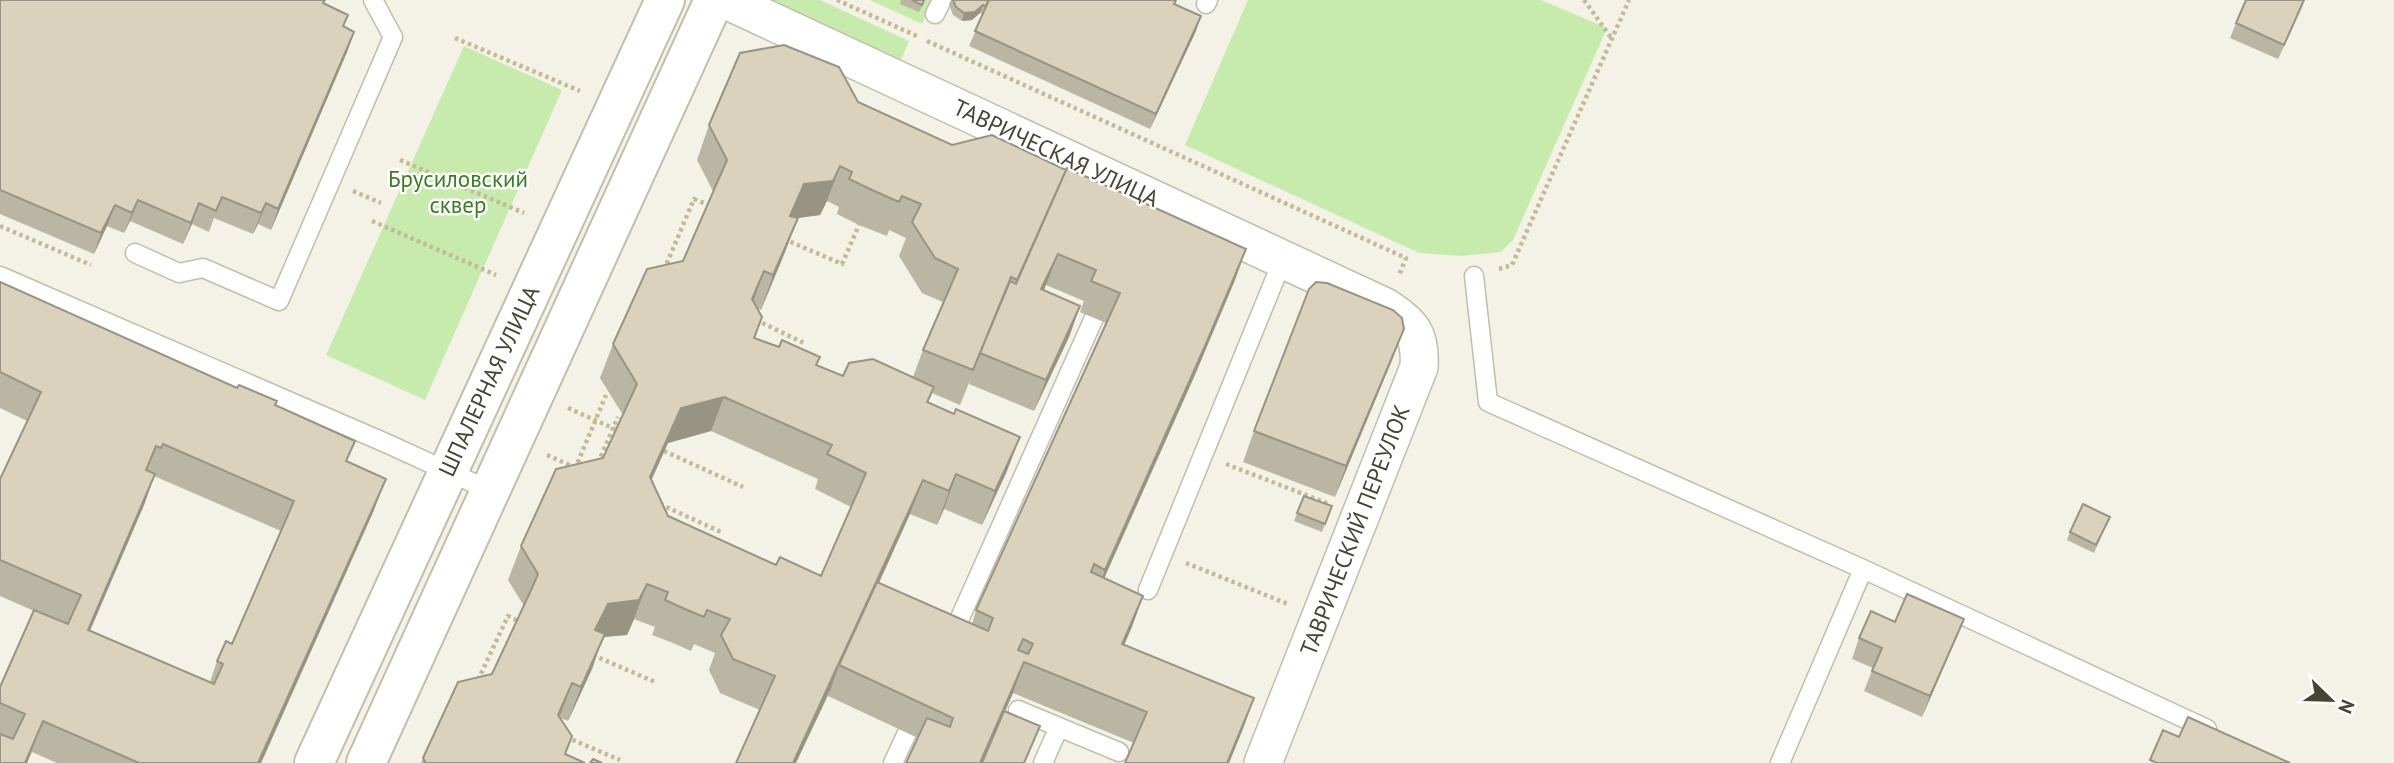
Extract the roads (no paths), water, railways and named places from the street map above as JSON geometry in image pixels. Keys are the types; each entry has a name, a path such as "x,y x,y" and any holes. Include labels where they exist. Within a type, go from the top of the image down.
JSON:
{"street":[{"name":"ШПАЛЕРНАЯ УЛИЦА","path":"314,763 665,0"},
{"name":"ШПАЛЕРНАЯ УЛИЦА","path":"366,763 714,0"},
{"name":"ТАВРИЧЕСКАЯ УЛИЦА","path":"726,0 1141,204 1283,259 1385,307"},
{"name":"ТАВРИЧЕСКИЙ ПЕРЕУЛОК","path":"1263,763 1419,368 1420,346 1409,323 1385,307"}],"lane":[{"path":"135,253 179,273 203,268 279,301 393,37 373,0"},
{"path":"1148,590 1283,259"},
{"path":"0,276 491,491"},
{"path":"1474,276 1488,402 1863,569 2217,734"},
{"path":"946,649 951,619 1022,462 1094,318"},
{"path":"1780,763 1863,569"},
{"path":"1018,710 1119,752"},
{"path":"1043,763 1059,727"},
{"path":"893,763 907,733"}],"park label":[{"name":"Брусиловский сквер","path":"458,192"}]}
